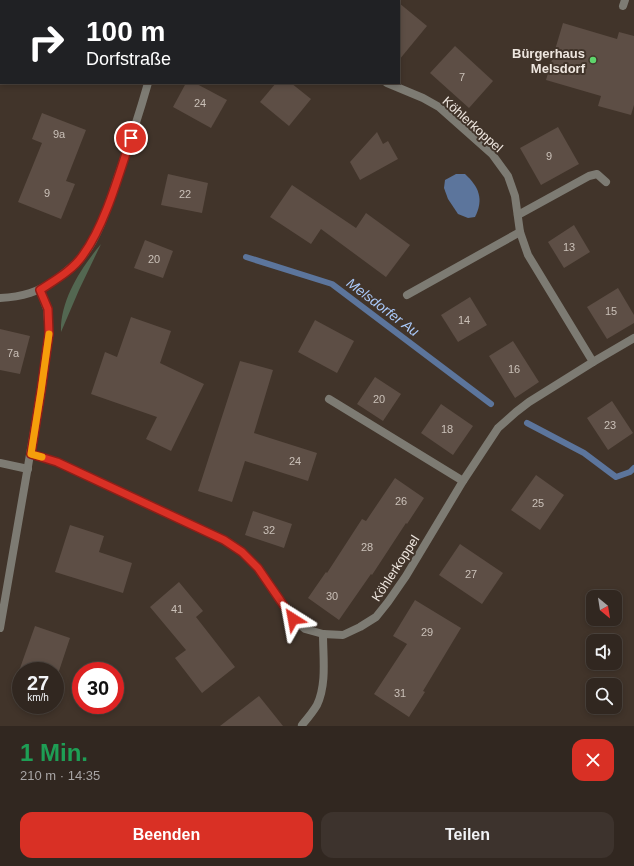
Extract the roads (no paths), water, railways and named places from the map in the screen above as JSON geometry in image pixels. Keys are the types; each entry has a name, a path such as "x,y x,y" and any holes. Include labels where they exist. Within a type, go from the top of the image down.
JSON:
{"street":[{"path":"0,298 21,296 40,290 74,265 91,243 104,214 124,159 141,110 148,84"},
{"name":"Köhlerkoppel","path":"389,84 423,98 439,107 492,154 508,176 515,196 520,232 528,255 592,362"},
{"path":"518,215 589,176 597,174 606,182"},
{"path":"407,296 520,232"},
{"path":"0,628 31,454 49,334 48,309 40,290"},
{"name":"Köhlerkoppel","path":"31,454 57,462 224,540 242,552 258,568 293,619 305,629 323,634 343,635 376,617 388,602 406,576 463,481 498,428 516,412 547,390 634,338"},
{"path":"329,399 463,481"},
{"path":"0,463 28,469"},
{"path":"302,725 317,705 322,687 323,634"}],"water":[{"path":"456,174 465,174 477,189 479,194 479,205 475,217 468,218 458,214 448,199 444,188 445,180"}],"waterway":[{"name":"Melsdorfer Au","path":"246,257 332,284 491,404"},
{"name":"Melsdorfer Au","path":"527,423 584,453 616,477 630,472 634,468"}],"place":[{"name":"Bürgerhaus Melsdorf","path":"593,60"}]}
